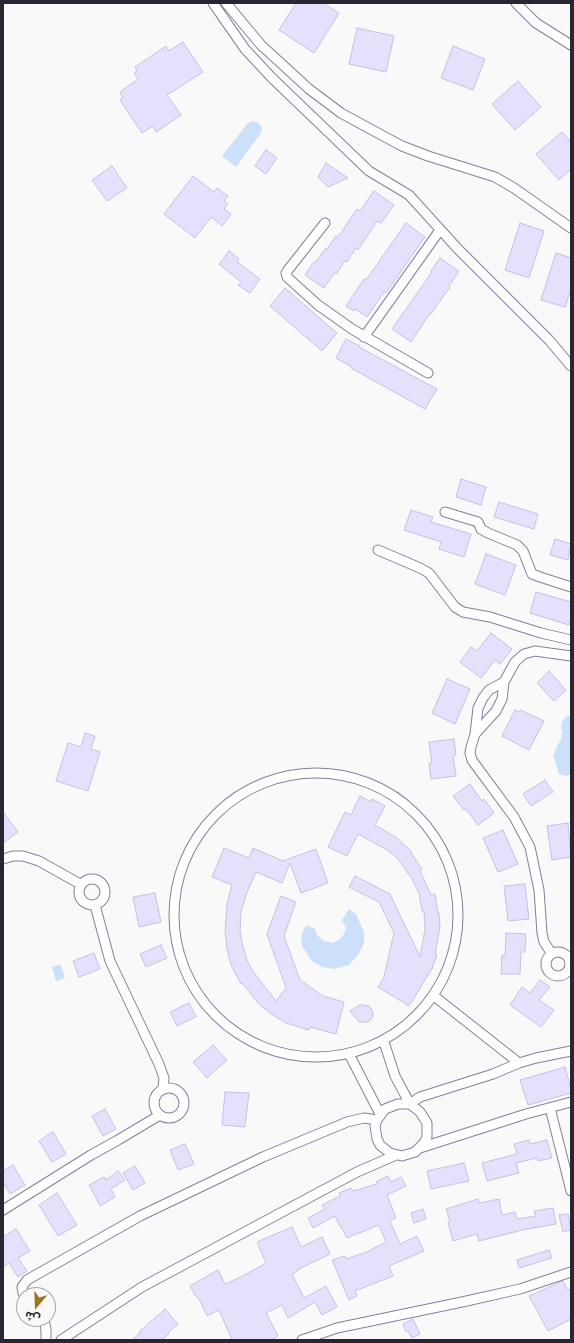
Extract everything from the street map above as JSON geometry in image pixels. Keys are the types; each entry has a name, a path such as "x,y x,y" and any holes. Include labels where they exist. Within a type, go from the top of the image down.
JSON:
{"street":[{"path":"213,3 245,49 272,78 370,171 409,195 440,230 549,340 571,366"},
{"path":"226,3 261,44 309,89 341,113 402,146 495,178 514,188 571,228"},
{"path":"516,3 536,23 571,45"},
{"path":"325,223 288,270 286,273 287,277 318,305 364,337 428,373"},
{"path":"364,337 440,230"},
{"path":"445,512 478,522 481,529 517,545 523,551 532,574 540,578 571,587"},
{"path":"378,550 429,573 455,607 463,612 490,617 541,633 571,640"},
{"path":"552,954 543,938 540,918 539,890 530,847 514,817 472,760 470,747 476,734 496,711 502,699 504,682 515,662 524,654 535,651 571,656"},
{"path":"476,734 478,708 483,698 489,690 504,682"},
{"path":"326,773 361,780 399,801 416,815 430,832 445,856 455,884 458,913 456,942 454,949 447,970 434,996 418,1015 384,1042 349,1054 320,1057 280,1052 263,1047 237,1034 214,1015 196,992 182,966 175,938 173,909 177,880 187,853 203,828 223,807 247,790 274,779 303,774 326,773"},
{"path":"3,859 13,856 23,856 39,861 80,884"},
{"path":"88,878 94,878 103,884 105,889 105,894 100,903 95,905 89,905 81,899 78,894 80,884 88,878"},
{"path":"95,905 110,961 160,1064 164,1078 163,1089"},
{"path":"557,952 567,956 569,960 569,970 558,976 553,975 546,967 548,957 557,952"},
{"path":"434,996 519,1063"},
{"path":"384,1042 395,1076 410,1104 420,1112 427,1123 427,1137 420,1148"},
{"path":"571,1051 519,1063 493,1074 420,1097 410,1104 398,1104 391,1106 378,1117 375,1126 377,1139 384,1150 396,1155 409,1155 420,1148 526,1114 571,1102"},
{"path":"349,1054 378,1117"},
{"path":"163,1089 174,1089 179,1092 184,1102 183,1108 180,1112 171,1118 160,1115 154,1104 158,1093 163,1089"},
{"path":"550,1108 571,1191"},
{"path":"3,1210 91,1155 160,1115"},
{"path":"22,1287 27,1280 140,1216 262,1157 347,1122 364,1118 378,1117"},
{"path":"61,1340 149,1284 357,1172 396,1155"},
{"path":"302,1340 336,1328 462,1302 520,1288 571,1272"},
{"path":"45,1327 46,1340"}],"water":[{"path":"252,121 260,124 262,128 261,133 236,167 222,156 248,123"},
{"path":"567,716 571,716 571,774 566,776 559,774 553,755 561,739 562,721"},
{"path":"349,909 356,914 364,932 364,943 358,955 349,965 334,969 322,967 312,961 302,946 301,936 306,925 315,929 317,935 324,941 333,943 340,939 344,934 346,928 342,920"},
{"path":"60,964 65,978 56,981 52,967"}],"building":[{"path":"296,3 323,3 339,13 314,53 279,30"},
{"path":"357,28 394,36 386,72 349,64"},
{"path":"183,42 203,72 167,95 181,115 156,132 153,126 142,133 120,100 123,98 120,92 138,79 134,73 137,71 135,67 166,46 169,51"},
{"path":"453,46 485,59 473,90 441,78"},
{"path":"518,81 541,107 515,130 492,104"},
{"path":"562,132 571,142 571,169 559,180 536,154"},
{"path":"266,150 277,158 266,174 255,166"},
{"path":"326,163 348,178 328,187 318,177"},
{"path":"112,166 127,188 107,201 92,180"},
{"path":"193,176 214,192 217,188 228,196 224,201 228,204 224,209 231,214 222,226 211,217 195,238 164,214"},
{"path":"374,191 394,205 381,223 377,221 358,250 356,248 347,262 345,261 336,274 334,273 324,288 305,275 336,236 338,237 357,209 360,211"},
{"path":"406,223 425,237 386,293 384,292 367,317 355,309 354,311 346,306 364,279 366,280"},
{"path":"520,223 544,231 529,278 505,270"},
{"path":"229,251 239,259 237,262 260,279 250,293 238,285 241,282 219,264"},
{"path":"556,253 571,258 571,289 565,307 541,300"},
{"path":"440,258 459,271 449,286 450,287 431,314 430,313 411,342 392,329 432,272 431,271"},
{"path":"285,288 337,333 322,351 270,306"},
{"path":"346,339 437,389 425,409 351,368 352,367 336,358"},
{"path":"461,479 486,487 481,505 456,497"},
{"path":"499,502 538,514 534,529 494,517"},
{"path":"411,510 433,517 431,522 471,534 464,557 439,549 441,542 404,530"},
{"path":"555,539 571,544 568,560 550,555"},
{"path":"486,554 516,565 505,595 475,584"},
{"path":"536,592 571,602 571,619 569,625 530,613"},
{"path":"491,633 512,649 500,664 495,660 481,678 460,662 471,647 477,651"},
{"path":"549,671 566,690 554,701 537,683"},
{"path":"447,679 470,689 455,724 432,713"},
{"path":"515,710 519,712 521,710 544,721 529,750 502,736"},
{"path":"85,733 95,736 91,749 100,752 88,791 56,781 68,743 81,747"},
{"path":"454,739 456,755 453,756 456,776 431,779 429,763 432,763 429,742"},
{"path":"545,780 553,792 531,806 523,794"},
{"path":"470,784 482,801 484,799 494,813 478,825 466,809 464,810 453,796"},
{"path":"360,796 371,802 372,799 385,806 375,825 397,838 412,852 411,853 422,869 420,871 431,895 435,894 440,927 435,954 437,954 432,969 409,1006 378,987 384,977 394,933 379,902 349,887 355,876 390,894 420,957 425,929 424,911 422,911 419,893 412,879 398,859 389,851 358,834 347,856 328,847 345,812 351,815"},
{"path":"3,812 18,832 3,843"},
{"path":"568,823 571,857 552,860 547,826"},
{"path":"503,830 518,864 498,872 483,838"},
{"path":"224,848 249,858 253,848 283,861 316,849 328,883 301,893 290,863 282,883 256,872 247,892 241,912 240,931 247,960 252,970 276,1001 286,988 267,934 281,896 296,902 284,936 300,980 323,996 344,1002 336,1034 310,1027 309,1030 286,1023 271,1014 258,1003 242,983 241,984 231,965 225,932 227,904 232,885 212,877"},
{"path":"525,884 529,919 508,921 504,886"},
{"path":"155,893 161,922 139,927 133,897"},
{"path":"506,933 526,934 525,952 521,952 520,974 501,974 502,955 505,956"},
{"path":"161,945 167,958 146,967 140,954"},
{"path":"94,953 100,969 79,977 73,961"},
{"path":"540,980 550,987 539,1000 554,1010 541,1027 510,1005 522,987 530,993"},
{"path":"189,1003 196,1017 177,1026 170,1012"},
{"path":"360,1005 369,1006 373,1012 372,1018 368,1022 359,1022 350,1011"},
{"path":"213,1045 227,1060 207,1078 193,1062"},
{"path":"565,1067 571,1093 528,1105 520,1080"},
{"path":"225,1092 249,1093 245,1127 222,1125"},
{"path":"105,1109 116,1129 103,1136 92,1116"},
{"path":"53,1132 66,1154 52,1162 39,1141"},
{"path":"529,1140 530,1144 547,1140 552,1158 538,1161 537,1158 516,1163 519,1173 487,1181 482,1163 517,1154 514,1144"},
{"path":"185,1144 194,1164 178,1170 170,1150"},
{"path":"464,1163 469,1181 431,1189 427,1171"},
{"path":"13,1165 25,1185 10,1194 3,1182 3,1171"},
{"path":"135,1166 145,1183 133,1190 123,1173"},
{"path":"118,1171 125,1180 111,1189 115,1197 100,1206 89,1185 104,1177 106,1180"},
{"path":"388,1176 391,1182 401,1177 406,1186 387,1195 396,1218 390,1221 400,1244 417,1236 424,1251 389,1266 393,1276 355,1291 357,1296 349,1300 332,1260 345,1256 346,1259 372,1250 386,1242 379,1225 347,1238 335,1216 313,1228 308,1218 325,1209 322,1205 340,1196 339,1193 351,1188 353,1191 377,1184 376,1182"},
{"path":"57,1193 77,1225 58,1236 39,1205"},
{"path":"478,1199 479,1203 499,1199 502,1215 515,1212 517,1219 536,1216 534,1211 553,1208 556,1224 522,1230 479,1241 477,1234 453,1241 448,1222 450,1221 446,1209"},
{"path":"423,1209 426,1219 414,1223 411,1213"},
{"path":"568,1214 571,1230 563,1232 559,1215"},
{"path":"292,1227 301,1247 322,1237 330,1254 297,1270 298,1271 292,1274 304,1298 326,1286 337,1307 322,1315 315,1302 288,1318 282,1305 266,1313 278,1336 271,1340 232,1340 219,1310 207,1316 198,1297 197,1298 190,1286 218,1270 225,1284 266,1263 257,1242"},
{"path":"16,1229 30,1251 18,1258 27,1271 18,1277 9,1263 3,1267 3,1237"},
{"path":"549,1250 552,1258 519,1268 517,1260"},
{"path":"563,1281 568,1290 571,1288 571,1319 548,1331 529,1296"},
{"path":"165,1309 178,1324 168,1333 169,1334 161,1340 132,1340 140,1333 139,1332"},
{"path":"413,1319 420,1334 412,1338 408,1331 406,1332 403,1324"}]}
